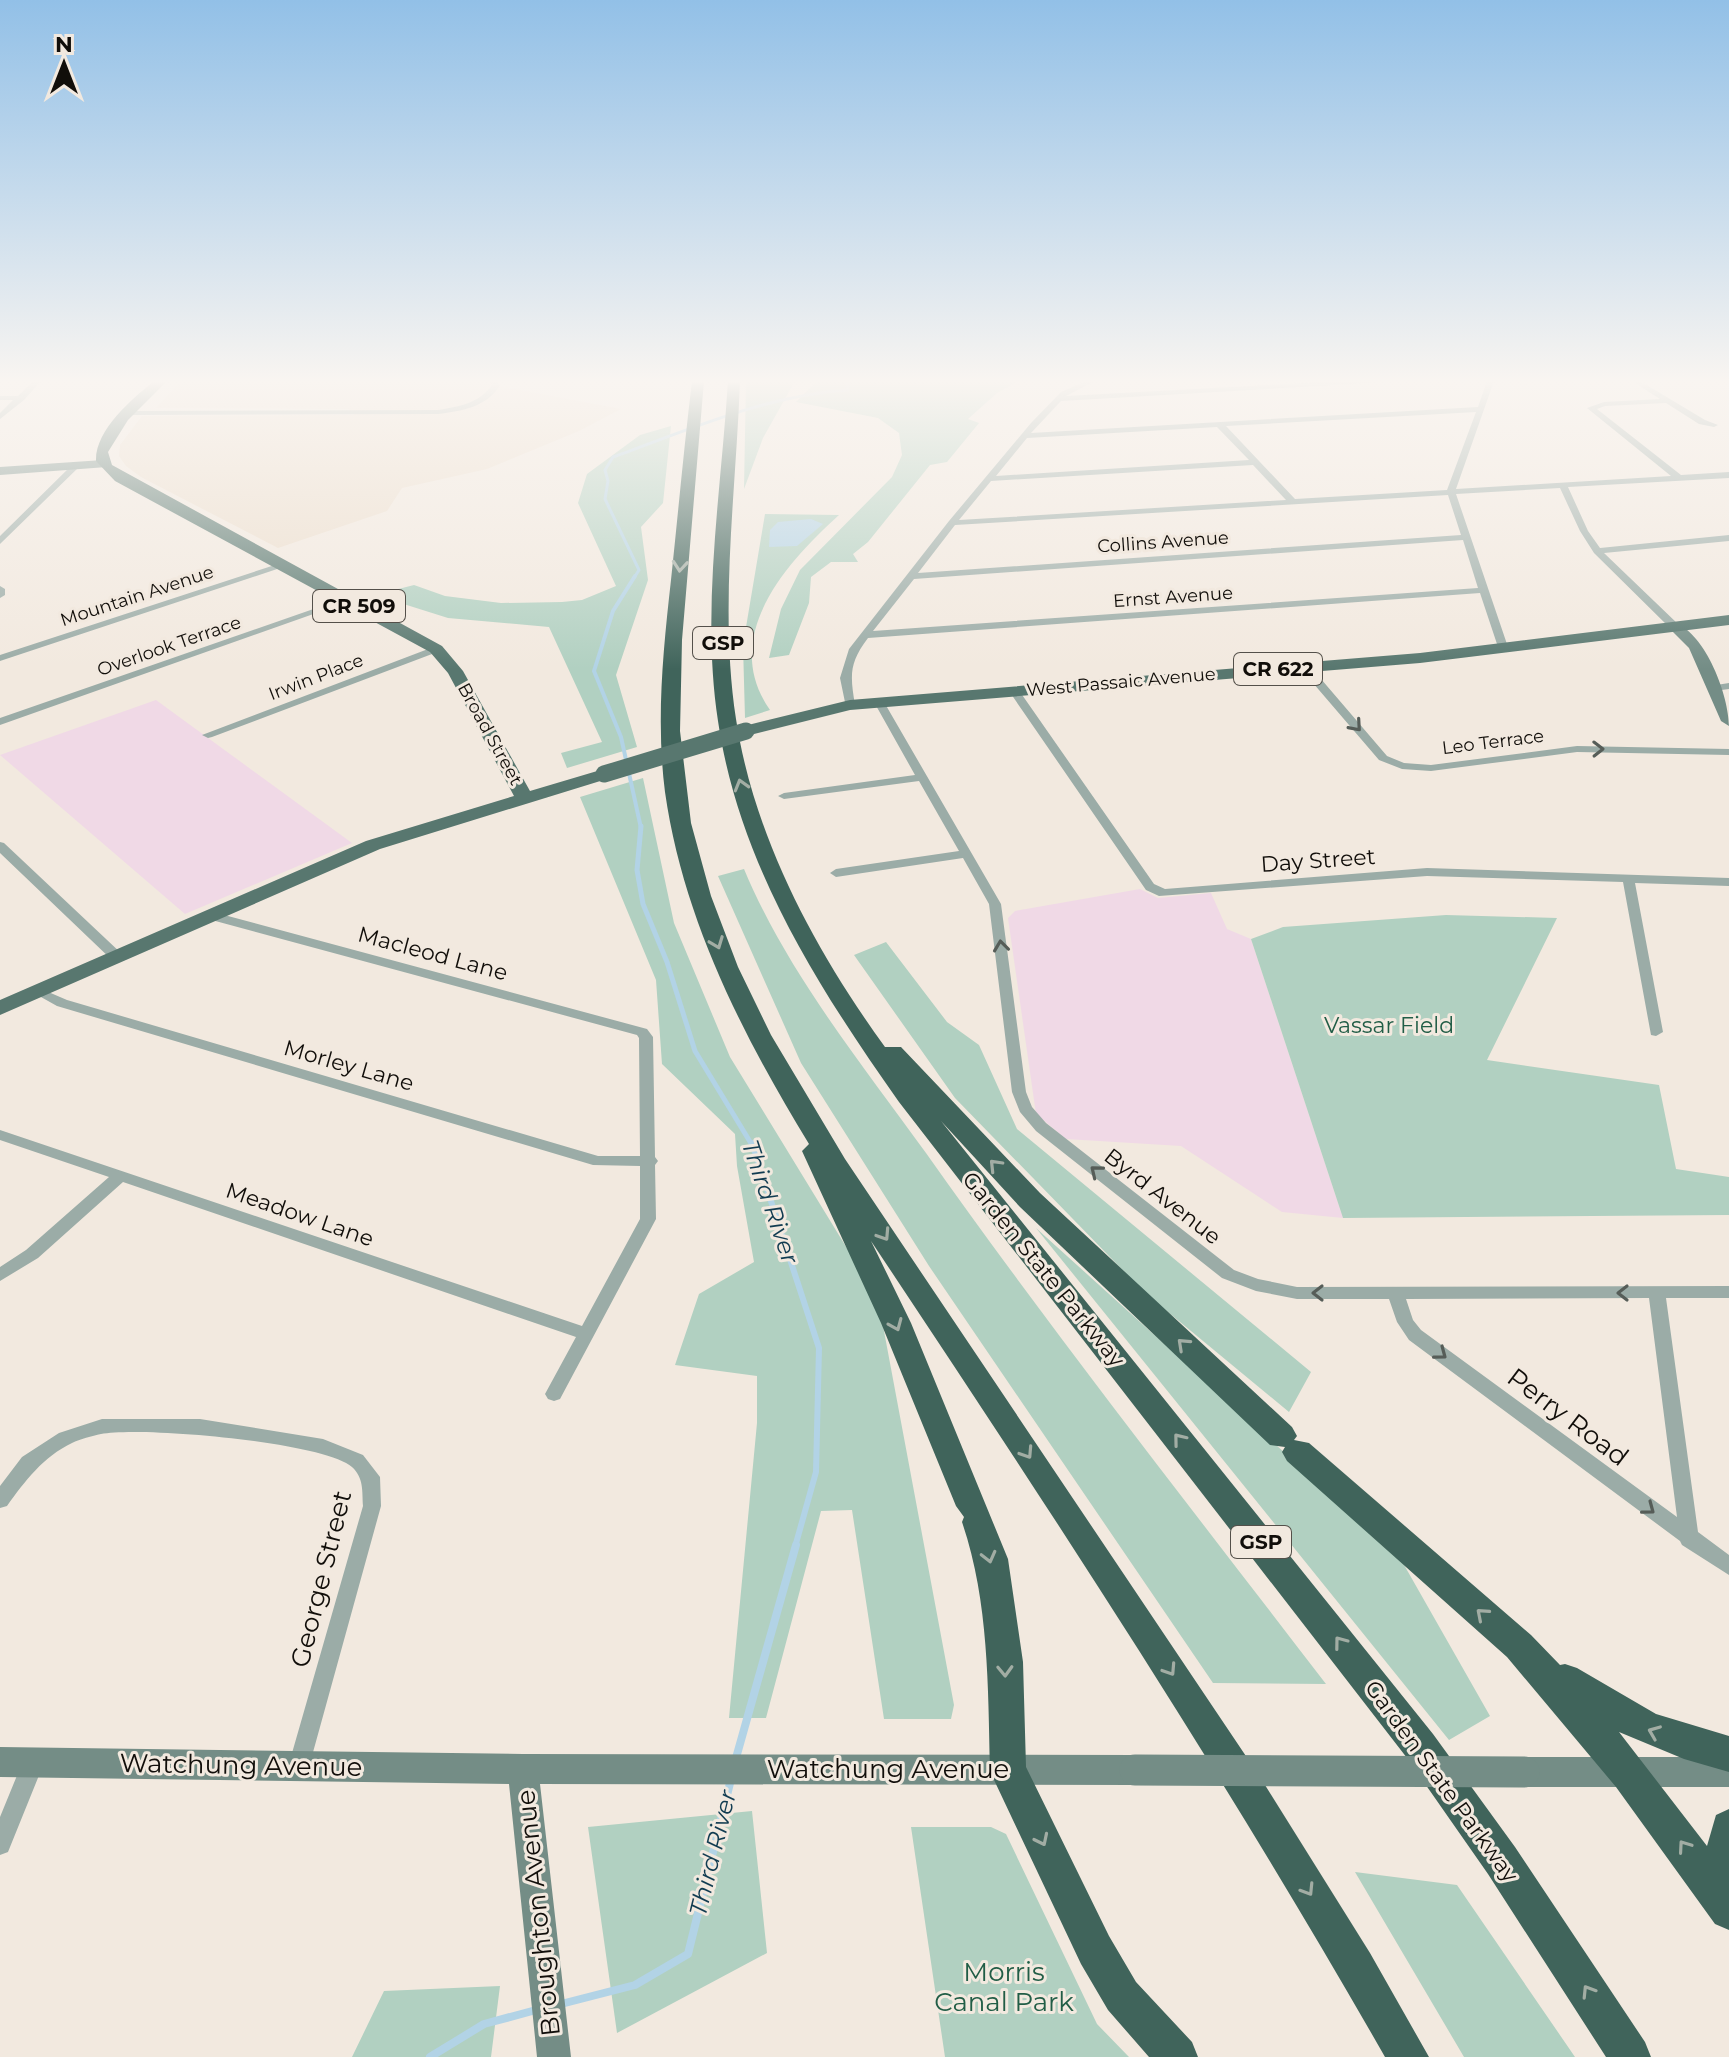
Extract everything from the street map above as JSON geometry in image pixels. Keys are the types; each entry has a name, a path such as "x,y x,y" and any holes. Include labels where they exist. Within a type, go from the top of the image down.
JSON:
{"highway":[{"name":"GSP","path":"689,477 669,693 673,779 681,823 706,914 738,994 780,1077 1178,1683 1363,1978 1408,2057"},
{"name":"Garden State Parkway","path":"730,477 723,636 726,716 738,773 765,859 792,918 827,979 922,1117 1315,1609 1422,1750 1542,1919 1630,2057"},
{"path":"827,979 962,1130 1030,1200 1289,1444 1519,1646 1583,1712 1631,1772 1729,1910"},
{"path":"780,1077 890,1310 991,1559 1005,1662 1008,1769 1095,1950 1122,1996 1177,2057"},
{"path":"1519,1646 1613,1712 1653,1733 1729,1754"},
{"path":"1729,1828 1726,1841 1729,1897"}],"main road":[{"name":"Broad Street","path":"0,1008 373,845 524,797 455,671 436,649 119,477"},
{"name":"West Passaic Avenue","path":"524,797 813,712 850,705 1504,650 1721,621"},
{"path":"1695,646 1697,634 1721,621"},
{"path":"1675,627 1695,646 1722,687 1729,721"},
{"name":"Watchung Avenue","path":"0,1762 523,1769 1729,1772"},
{"name":"Broughton Avenue","path":"523,1769 554,2057"}],"street":[{"path":"0,541 65,477"},
{"path":"850,705 845,691 847,664 865,635 989,479 1020,477"},
{"path":"1269,477 1293,502"},
{"path":"1456,477 1451,492 1504,650"},
{"path":"952,523 1696,477"},
{"path":"1563,485 1597,551 1675,627"},
{"name":"Collins Avenue","path":"910,576 1466,537"},
{"path":"1597,551 1729,538"},
{"name":"Mountain Avenue","path":"0,658 284,565"},
{"path":"0,589 0,595"},
{"name":"Ernst Avenue","path":"865,635 1484,590"},
{"name":"Overlook Terrace","path":"0,722 348,600"},
{"name":"Irwin Place","path":"208,735 436,649"},
{"name":"Leo Terrace","path":"1305,667 1383,758 1402,766 1431,768 1577,749 1729,752"},
{"name":"Day Street","path":"1014,691 1155,891 1163,893 1427,872 1729,882"},
{"name":"Byrd Avenue","path":"879,702 995,904 1019,1092 1025,1109 1041,1127 1228,1274 1256,1285 1297,1293 1729,1292"},
{"path":"784,796 922,777"},
{"path":"0,846 118,958"},
{"path":"836,873 966,854"},
{"path":"1628,878 1656,1032"},
{"name":"Macleod Lane","path":"213,916 642,1032 646,1037 650,1161"},
{"name":"Morley Lane","path":"39,992 77,1008 598,1161 650,1161"},
{"name":"Meadow Lane","path":"0,1135 587,1334"},
{"path":"554,1394 648,1219 650,1161"},
{"path":"0,1275 32,1254 120,1176"},
{"path":"1657,1292 1689,1539"},
{"name":"Perry Road","path":"1396,1294 1405,1322 1415,1335 1729,1566"},
{"name":"George Street","path":"0,1500 29,1462 65,1438 102,1426 200,1426 323,1446 357,1460 371,1477 372,1506 299,1767"},
{"path":"0,1844 33,1763"}],"shaded area":[{"path":"141,477 451,477 402,488 387,511 278,548"},
{"path":"156,700 352,843 185,914 0,755"},
{"path":"1140,889 1158,898 1211,893 1227,929 1251,939 1343,1218 1282,1212 1181,1146 1066,1139 1036,1114 1008,918 1015,911"}],"green space":[{"path":"586,477 666,477 663,503 641,527 648,580 616,675 637,747 567,768 561,753 602,742 549,627 448,618 375,595 414,585 445,596 501,603 562,602 582,600 616,586 578,503"},
{"path":"892,477 920,477 868,542 853,554 858,562 831,562 811,577 809,603 789,655 769,658 781,609 800,570"},
{"path":"765,514 839,515 799,555 766,603 755,629 752,655 756,683 770,710 745,718 743,645"},
{"path":"643,778 674,923 730,1057 878,1299 954,1705 951,1719 884,1719 852,1510 821,1511 766,1718 729,1718 757,1423 757,1376 675,1365 699,1294 754,1262 737,1166 735,1134 662,1064 656,980 580,797"},
{"path":"744,869 781,944 851,1051 1073,1354 1326,1684 1213,1683 929,1266 801,1063 718,876"},
{"name":"Vassar Field","path":"1446,915 1557,918 1487,1060 1659,1085 1676,1169 1729,1177 1729,1215 1343,1218 1251,939 1283,927"},
{"path":"886,942 947,1022 979,1045 1017,1129 1311,1372 1289,1412 1145,1293 955,1098 854,955"},
{"path":"1036,1228 1399,1556 1490,1716 1449,1740"},
{"path":"752,1811 767,1953 617,2033 588,1827"},
{"name":"Morris Canal Park","path":"911,1827 991,1827 1006,1834 1097,2024 1129,2057 945,2057"},
{"path":"1355,1872 1457,1885 1575,2057 1464,2057"},
{"path":"500,1986 491,2057 352,2057 384,1991"}],"water":[{"path":"811,519 823,524 797,546 769,547 770,530 778,522"}],"waterway":[{"name":"Third River","path":"607,477 605,499 639,570 634,578"},
{"name":"Third River","path":"635,576 613,611 594,671 621,737 641,827"},
{"name":"Third River","path":"641,827 637,870 643,904 667,962 695,1051 752,1145"},
{"name":"Third River","path":"752,1143 819,1348 816,1472 795,1547"},
{"name":"Third River","path":"736,1758 796,1545"},
{"name":"Third River","path":"561,2004 635,1985 688,1954 731,1779"},
{"name":"Third River","path":"430,2057 484,2024 536,2010"}]}
